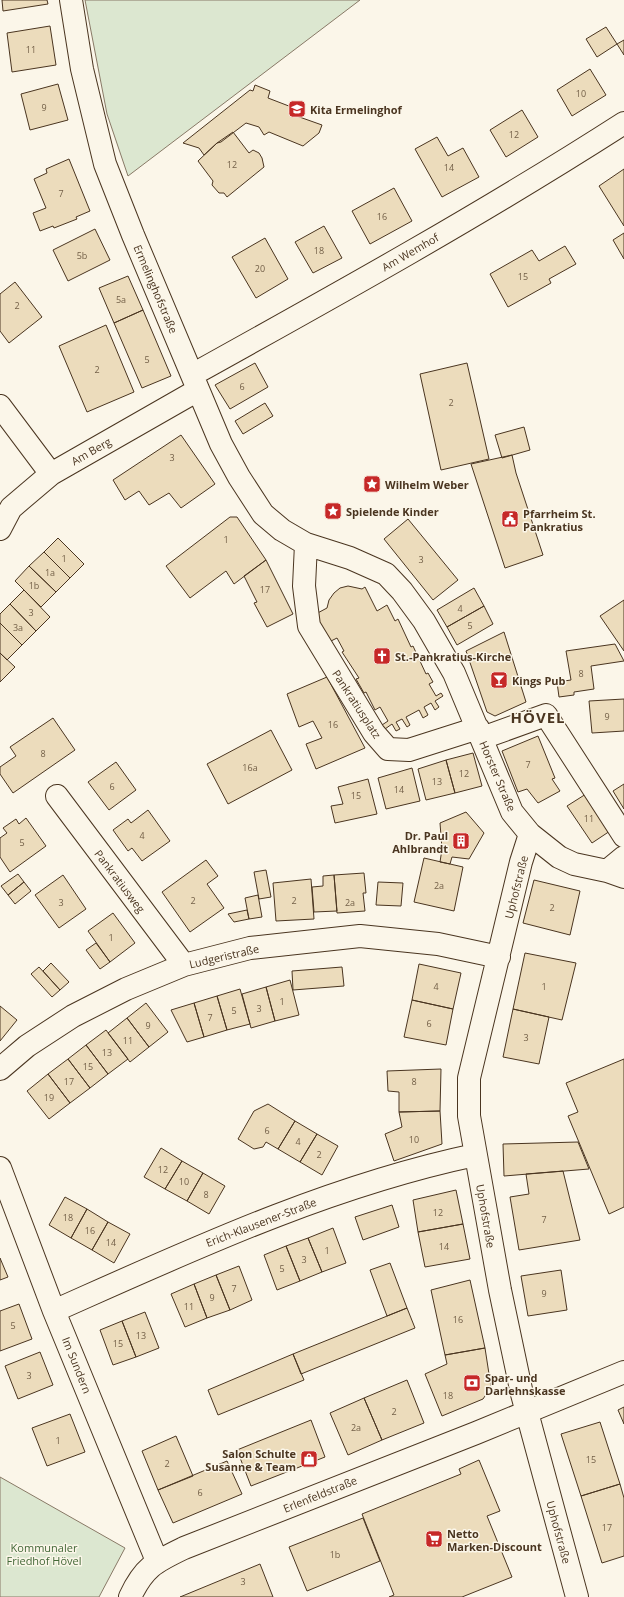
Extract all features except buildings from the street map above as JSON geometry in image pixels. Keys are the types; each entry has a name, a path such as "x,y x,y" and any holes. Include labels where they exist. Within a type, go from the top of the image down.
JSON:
{"street":[{"name":"Ermelinghofstraße","path":"71,0 82,69 105,164 133,235 224,450 239,477 263,514 282,530 306,544"},
{"name":"Am Wemhof","path":"195,382 350,287 540,176 624,123"},
{"name":"Am Berg","path":"0,529 11,508 51,474 195,382"},
{"path":"0,406 51,474"},
{"path":"306,544 369,565 386,574 402,591 424,622 454,673 480,733"},
{"name":"Pankratiusplatz","path":"306,544 304,586 309,626 374,733 388,749 409,750 480,733 546,714 624,836"},
{"name":"Horster Straße","path":"480,733 512,812 530,834 559,857 574,864 615,874"},
{"name":"Pankratiusweg","path":"57,796 184,965"},
{"name":"Uphofstraße","path":"530,834 521,862 469,1078 469,1116 500,1290 526,1413 577,1597"},
{"path":"615,874 624,857"},
{"name":"Ludgeristraße","path":"0,1069 27,1046 73,1016 126,989 184,965 250,948 360,936 438,944 499,957"},
{"name":"Erich-Klausener-Straße","path":"54,1311 202,1244 323,1199 390,1177 475,1155"},
{"name":"Im Sundern","path":"0,1168 54,1311 156,1561"},
{"name":"Erlenfeldstraße","path":"130,1597 145,1571 156,1561 184,1548 526,1413 624,1372"}],"green space":[{"path":"85,0 360,0 128,176 107,114"},
{"name":"Kommunaler Friedhof Hövel","path":"0,1477 125,1548 99,1597 0,1597"}],"place":[{"name":"Kita Ermelinghof","path":"297,109"},
{"name":"Wilhelm Weber","path":"372,484"},
{"name":"Spielende Kinder","path":"333,511"},
{"name":"Pfarrheim St. Pankratius","path":"510,519"},
{"name":"St.-Pankratius-Kirche","path":"382,656"},
{"name":"Kings Pub","path":"499,680"},
{"name":"Dr. Paul Ahlbrandt","path":"461,841"},
{"name":"Spar- und Darlehnskasse","path":"472,1383"},
{"name":"Salon Schulte Susanne & Team","path":"309,1459"},
{"name":"Netto Marken-Discount","path":"434,1539"}],"district":[{"name":"HÖVEL","path":"538,717"}]}
